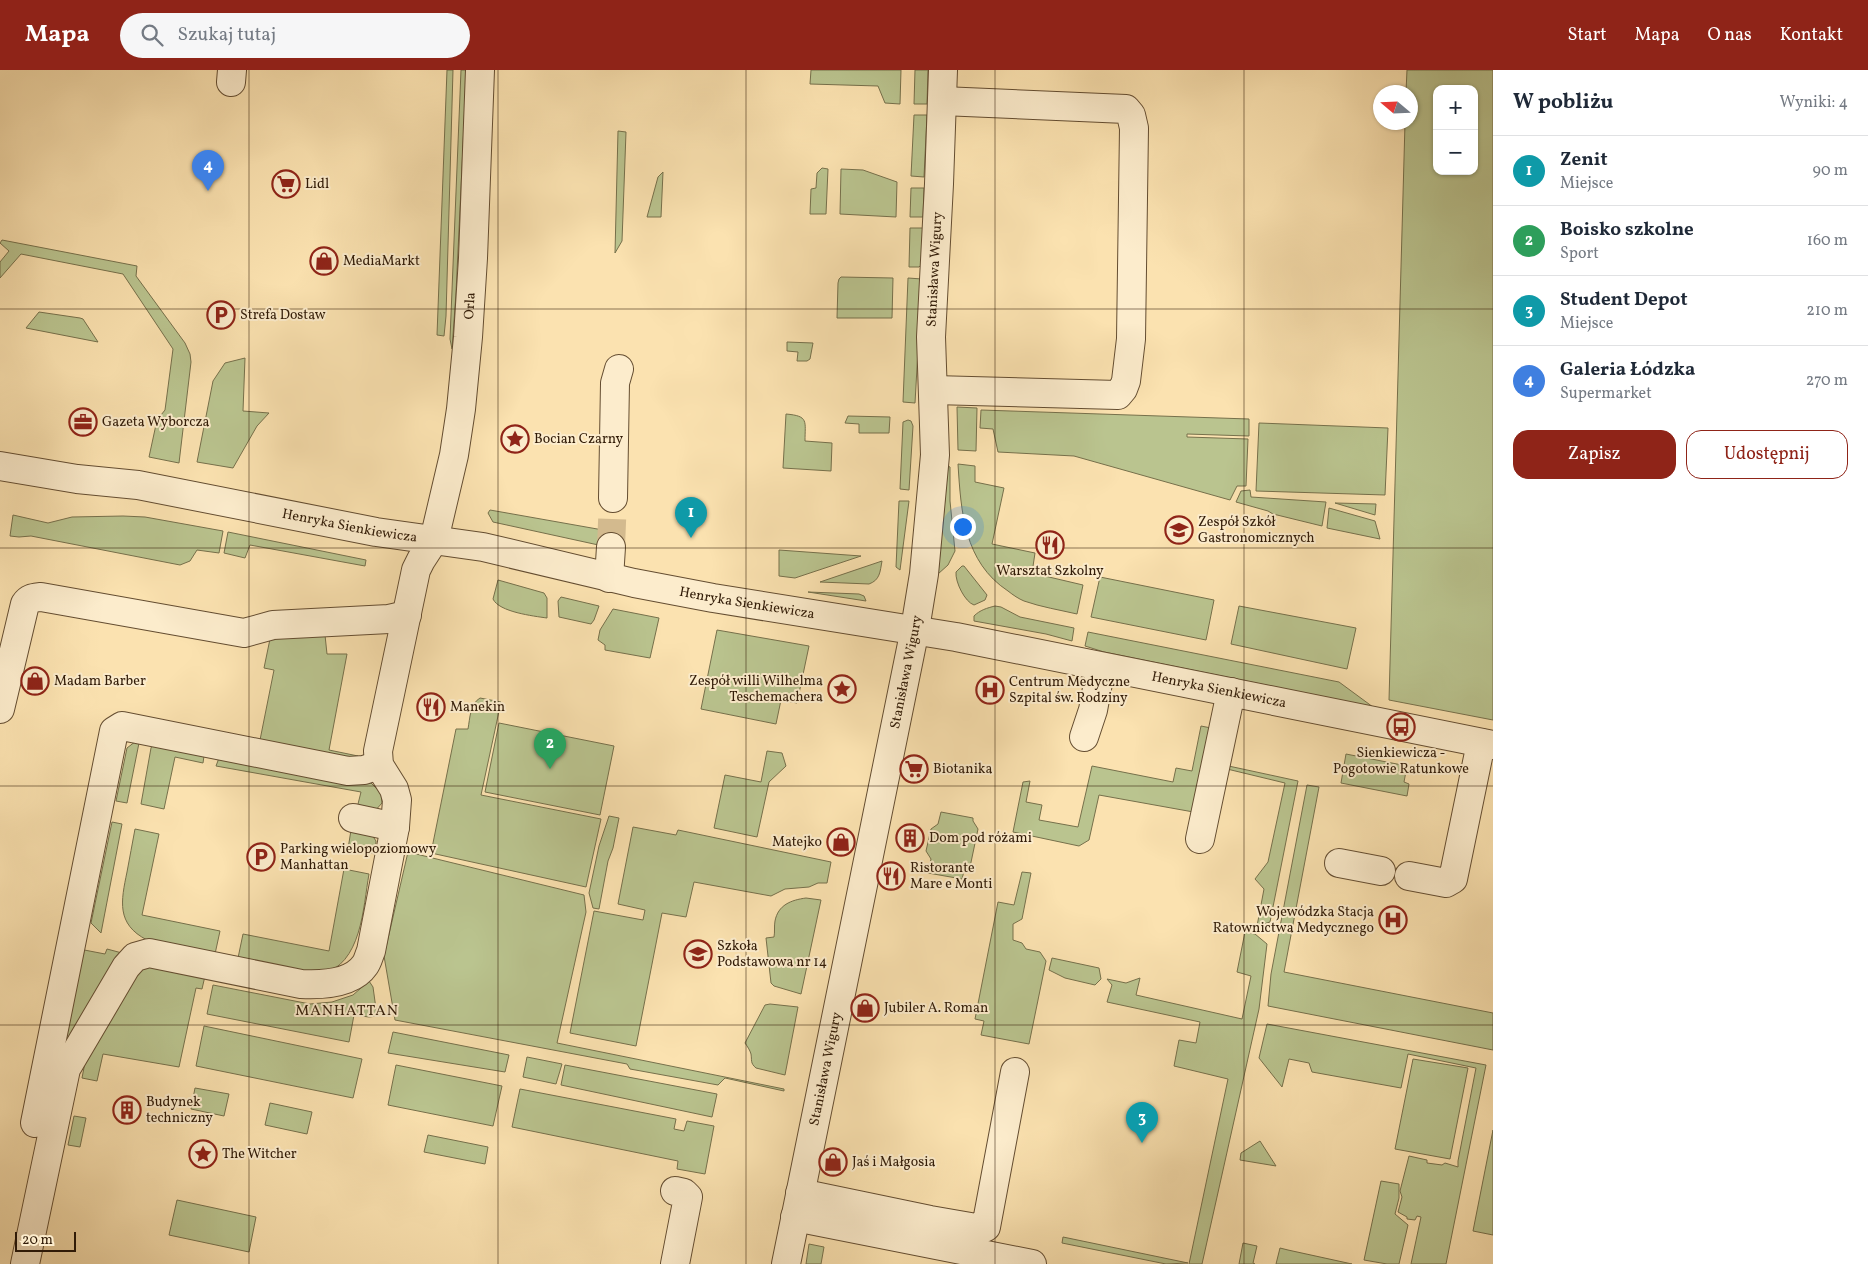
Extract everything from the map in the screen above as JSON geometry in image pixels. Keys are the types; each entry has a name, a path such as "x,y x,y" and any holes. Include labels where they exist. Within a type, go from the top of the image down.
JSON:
{"street":[{"name":"Orla","path":"379,765 380,742 416,570 434,540 454,455 464,381 473,258 480,70"},
{"name":"Stanisława Wigury","path":"786,1264 915,629 924,574 935,455 931,337 940,184 943,70"},
{"path":"934,390 1118,395 1126,381 1131,330 1134,128 1131,115 1126,109 942,101"},
{"path":"613,498 615,383 620,369"},
{"name":"Henryka Sienkiewicza","path":"0,466 77,479 138,485 376,532 496,550 609,578 713,598 915,629 1487,744"},
{"path":"609,578 610,547"},
{"path":"0,709 25,604 29,599 33,598 244,634 273,625 389,619 407,615"},
{"path":"1084,737 1093,710 1101,667"},
{"path":"1200,839 1231,692"},
{"path":"25,1264 68,1063 126,967 135,956 149,953 301,984 321,985 347,978 364,966 371,951 394,834 397,800 394,789 379,765 364,770 348,771 122,726 114,731 31,1142"},
{"path":"1409,876 1446,883 1453,879 1487,744"},
{"path":"353,818 394,834"},
{"path":"1339,863 1381,871"},
{"path":"798,1205 930,1220 982,1229 986,1227 1015,1072"},
{"path":"675,1191 688,1196 675,1264"},
{"path":"798,1205 1032,1264"}],"green space":[{"path":"447,70 453,70 444,336 437,335"},
{"path":"461,70 466,70 466,83 452,349 450,339"},
{"path":"811,70 901,70 900,104 885,103 878,86 810,84"},
{"path":"915,70 928,70 927,104 914,104"},
{"path":"1407,70 1493,70 1493,720 1389,700 1405,130 1418,130 1418,85 1406,85"},
{"path":"914,115 927,115 924,177 911,176"},
{"path":"618,131 626,132 622,241 615,253"},
{"path":"822,168 828,169 826,214 810,214 811,189 816,188 817,173"},
{"path":"841,169 863,170 897,182 896,217 840,214"},
{"path":"663,172 661,217 647,217 658,177"},
{"path":"911,188 924,188 923,217 910,217"},
{"path":"910,228 923,228 922,264 919,267 909,267"},
{"path":"2,240 137,266 136,276 185,343 190,354 191,362 179,463 149,457 157,420 165,410 173,349 123,274 21,254 0,278 0,262 9,251 0,243"},
{"path":"841,277 893,278 892,318 837,318 838,283"},
{"path":"908,278 922,279 915,403 903,402"},
{"path":"39,312 83,319 98,342 26,328"},
{"path":"787,342 813,343 810,359 807,361 797,361 798,352 787,351"},
{"path":"245,358 243,411 269,413 257,426 233,468 197,462 213,381 225,363"},
{"path":"957,407 977,408 976,451 958,450"},
{"path":"981,410 1249,419 1249,436 1187,434 1187,437 1248,439 1246,486 1237,486 1230,500 1074,456 998,452 993,429 980,428"},
{"path":"786,414 802,418 805,424 805,441 832,443 831,471 783,468"},
{"path":"848,416 890,417 889,433 859,433 859,424 845,423"},
{"path":"911,421 913,426 909,490 900,489 903,422"},
{"path":"1259,423 1388,428 1385,495 1256,491"},
{"path":"958,464 975,466 975,482 1004,488 992,544 1035,553 1032,573 1083,585 1077,614 1020,599 993,579 982,566 968,535 964,518"},
{"path":"948,466 950,467 950,501 955,551 948,565 938,574"},
{"path":"1250,490 1251,497 1326,502 1322,526 1273,514 1236,502 1241,491"},
{"path":"899,501 909,501 900,570 896,567"},
{"path":"1335,503 1376,504 1375,515"},
{"path":"1329,508 1375,521 1380,539 1327,528"},
{"path":"490,510 603,530 603,546 493,522 488,513"},
{"path":"13,515 48,523 72,517 145,517 223,531 219,553 197,550 190,561 180,565 31,536 10,536"},
{"path":"228,532 366,560 365,566 250,545 245,558 224,553"},
{"path":"779,550 861,556 795,578 779,576"},
{"path":"882,561 877,578 869,584 820,582"},
{"path":"964,566 987,595 985,600 974,605 964,596 956,576 956,572"},
{"path":"1100,577 1214,600 1206,640 1091,617"},
{"path":"498,580 544,593 547,598 547,618 517,613 496,603 493,599"},
{"path":"808,592 859,594 864,596 866,601"},
{"path":"561,597 599,606 591,624 559,617 558,601"},
{"path":"995,606 1001,607 1020,617 1074,628 1072,641 1046,634 974,621 974,616 979,612"},
{"path":"1239,606 1356,628 1347,669 1231,644"},
{"path":"613,609 659,618 650,658 605,650 605,645 598,640 600,630"},
{"path":"717,630 809,646 797,703 781,700 776,724 701,709"},
{"path":"1088,632 1339,682 1373,707 1104,652 1085,646"},
{"path":"325,635 327,654 347,654 329,750 358,756 350,762 259,745 274,670 264,668 270,639"},
{"path":"480,698 501,702 481,795 601,819 586,887 431,853 456,729 468,729 472,708"},
{"path":"499,723 614,746 600,815 485,792"},
{"path":"1201,726 1211,728 1199,813 1099,795 1089,840 1079,846 1013,832 1023,782 1030,781 1026,802 1042,805 1039,820 1078,827 1092,766 1173,782 1176,768 1192,771"},
{"path":"140,738 127,803 116,801 127,748"},
{"path":"154,742 204,756 203,763 175,757 164,809 141,804 151,748"},
{"path":"767,751 782,753 786,766 769,782 757,837 714,828 725,775 761,782"},
{"path":"1346,754 1407,766 1404,782 1409,784 1407,796 1341,783"},
{"path":"229,755 371,783 381,793 382,803 374,812 357,808 361,792 216,766 219,758"},
{"path":"1224,765 1298,781 1270,922 1257,926 1264,889 1255,879 1268,862 1285,783 1227,769"},
{"path":"1307,785 1319,787 1284,972 1493,1013 1493,1050 1268,1006 1271,974"},
{"path":"941,812 973,818 978,829 970,867 964,871 962,879 928,873 931,859 926,851 931,829 938,824"},
{"path":"609,816 619,818 613,848 608,861 599,909 593,908 589,893 599,846"},
{"path":"112,822 122,824 101,933 91,923"},
{"path":"633,827 676,835 678,830 831,862 827,883 785,889 771,896 694,882 686,917 662,913 636,1046 570,1033 594,911 643,920 645,910 618,904"},
{"path":"135,829 159,834 142,915 220,931 215,954 147,940 130,927 123,911 123,893"},
{"path":"351,830 372,835 376,841 375,854 348,849"},
{"path":"408,852 584,895 586,912 557,1043 784,1089 784,1091 725,1078 718,1085 630,1069 627,1064 395,1020 384,956"},
{"path":"344,869 369,874 362,918 353,947 345,959 335,968 321,974 238,958 243,934 329,951"},
{"path":"1022,872 1031,873 1022,919 1013,924 1013,940 1022,943 1026,949 1040,952 1046,961 1029,1044 981,1035 984,1021 975,1019 998,902 1014,905"},
{"path":"806,898 821,900 801,994 774,986 771,983 766,938 774,937 775,921 782,907 795,900"},
{"path":"1245,932 1255,934 1267,944 1259,1009 1202,1264 1189,1264 1228,1079 1174,1066 1179,1040 1196,1043 1200,1022 1107,1002 1112,985 1107,979 1126,983 1140,978 1136,995 1242,1019 1251,976 1237,972"},
{"path":"74,948 105,954 107,949 122,953 69,1042 56,1036"},
{"path":"1052,958 1099,968 1101,979 1095,985 1065,978 1049,970"},
{"path":"141,964 205,976 202,989 196,988 179,1067 103,1054 97,1081 82,1078 87,1052"},
{"path":"369,981 373,987 377,1016 354,1015 349,1042 207,1014 213,985 310,1004 332,1002 353,995"},
{"path":"765,1005 798,1007 785,1075 756,1068 752,1063 751,1053 745,1043"},
{"path":"1267,1024 1486,1065 1446,1264 1411,1264 1421,1217 1417,1216 1415,1220 1407,1219 1407,1217 1398,1212 1402,1197 1400,1191 1409,1156 1427,1160 1427,1163 1442,1165 1445,1163 1458,1167 1476,1068 1408,1054 1401,1088 1312,1072 1309,1063 1289,1059 1282,1087 1259,1058"},
{"path":"204,1026 362,1059 353,1098 196,1066"},
{"path":"393,1032 509,1055 505,1072 388,1053"},
{"path":"527,1057 562,1064 556,1084 523,1077"},
{"path":"1413,1059 1468,1068 1450,1159 1395,1149"},
{"path":"396,1065 502,1086 493,1126 388,1105"},
{"path":"565,1065 717,1094 712,1117 561,1085"},
{"path":"195,1088 229,1094 224,1116 191,1109"},
{"path":"520,1089 676,1119 674,1129 684,1131 687,1121 714,1126 705,1174 677,1169 678,1161 512,1127"},
{"path":"270,1103 312,1112 307,1134 265,1125"},
{"path":"74,1116 86,1118 80,1147 68,1145"},
{"path":"1493,1130 1493,1235 1473,1231"},
{"path":"428,1135 488,1147 485,1164 424,1152"},
{"path":"1260,1141 1276,1166 1240,1160 1241,1153"},
{"path":"1381,1181 1399,1184 1399,1198 1395,1214 1408,1225 1399,1264 1364,1260"},
{"path":"177,1200 256,1217 249,1252 169,1235"},
{"path":"1063,1237 1188,1263 1166,1264 1062,1243"},
{"path":"1243,1243 1257,1246 1253,1263 1255,1264 1239,1264"},
{"path":"809,1244 824,1247 821,1264 806,1264"},
{"path":"1280,1248 1288,1250 1352,1264 1276,1264"}],"tunnel":[{"path":"611,547 613,498"}],"place":[{"name":"Lidl","path":"286,184"},
{"name":"Galeria Łódzka","path":"208,191"},
{"name":"MediaMarkt","path":"324,261"},
{"name":"Strefa Dostaw","path":"221,315"},
{"name":"Gazeta Wyborcza","path":"83,422"},
{"name":"Bocian Czarny","path":"515,439"},
{"name":"Zespół Szkół Gastronomicznych","path":"1179,530"},
{"name":"Zenit","path":"691,538"},
{"name":"Warsztat Szkolny","path":"1050,545"},
{"name":"Madam Barber","path":"35,681"},
{"name":"Zespół willi Wilhelma Teschemachera","path":"842,689"},
{"name":"Centrum Medyczne Szpital św. Rodziny","path":"990,690"},
{"name":"Manekin","path":"431,707"},
{"name":"Sienkiewicza - Pogotowie Ratunkowe","path":"1401,727"},
{"name":"Boisko szkolne","path":"550,769"},
{"name":"Biotanika","path":"914,769"},
{"name":"Dom pod różami","path":"910,838"},
{"name":"Matejko","path":"841,842"},
{"name":"Parking wielopoziomowy Manhattan","path":"261,857"},
{"name":"Ristorante Mare e Monti","path":"891,876"},
{"name":"Wojewódzka Stacja Ratownictwa Medycznego","path":"1393,920"},
{"name":"Szkoła Podstawowa nr 14","path":"698,954"},
{"name":"Jubiler A. Roman","path":"865,1008"},
{"name":"Budynek techniczny","path":"127,1110"},
{"name":"Student Depot","path":"1142,1143"},
{"name":"The Witcher","path":"203,1154"},
{"name":"Jaś i Małgosia","path":"833,1162"}],"district":[{"name":"MANHATTAN","path":"347,1011"}]}
